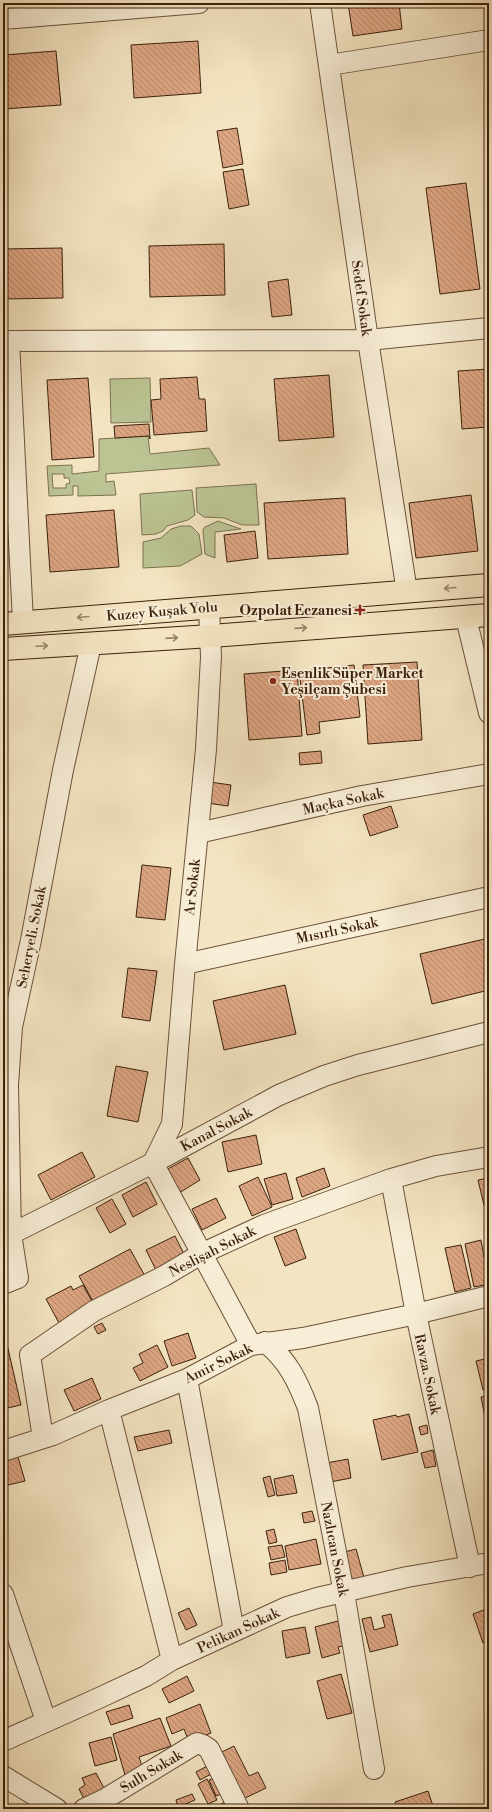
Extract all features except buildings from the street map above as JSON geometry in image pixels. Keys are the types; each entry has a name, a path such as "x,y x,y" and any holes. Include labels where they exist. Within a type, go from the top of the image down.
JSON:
{"main road":[{"name":"Kuzey Kuşak Yolu","path":"13,623 489,585"},
{"name":"Kuzey Kuşak Yolu","path":"3,648 211,636 466,618 489,615"}],"street":[{"path":"3,19 199,3"},
{"name":"Sedef Sokak","path":"320,3 368,340 407,592"},
{"path":"329,65 489,40"},
{"path":"13,623 6,341 368,340 489,328"},
{"name":"Ar Sokak","path":"153,1162 172,1124 185,964 207,742 211,636 209,607"},
{"path":"466,618 489,713"},
{"name":"Seheryeli. Sokak","path":"10,1234 5,1088 12,1027 31,940 63,770 91,644"},
{"name":"Maçka Sokak","path":"198,832 362,796 489,774"},
{"name":"Mısırlı Sokak","path":"185,964 489,897"},
{"name":"Kanal Sokak","path":"10,1234 153,1162 279,1095 324,1076 358,1064 489,1032"},
{"name":"Neslişah Sokak","path":"43,1438 30,1355 94,1311 164,1276 201,1254 264,1225 391,1179 436,1166 489,1157"},
{"name":"Nazlıcan Sokak","path":"153,1162 201,1254 258,1344 287,1364 298,1383 308,1408 344,1593 374,1769"},
{"name":"Ravza. Sokak","path":"391,1179 416,1314 470,1567"},
{"path":"3,1284 18,1278 10,1234"},
{"name":"Amir Sokak","path":"3,1451 43,1438 84,1422 109,1410 187,1379 258,1344 296,1339 416,1314 489,1296"},
{"path":"187,1379 234,1631"},
{"path":"109,1410 172,1660"},
{"name":"Pelikan Sokak","path":"3,1741 146,1676 172,1660 287,1608 317,1598 344,1593 407,1577 489,1563"},
{"path":"3,1594 46,1721"},
{"name":"Sulh Sokak","path":"84,1809 105,1799 197,1743 209,1749 238,1809"},
{"path":"3,1776 57,1809"}],"green space":[{"path":"150,378 151,422 111,423 110,379"},
{"path":"148,436 150,454 209,448 220,465 106,474 106,482 114,481 116,495 78,496 78,486 73,486 73,495 49,496 47,466 72,465 72,474 99,471 99,439","holes":["52,474 64,474 64,478 69,478 70,483 66,484 66,488 53,488"]},
{"path":"256,484 259,525 242,525 224,518 204,517 197,512 196,488"},
{"path":"192,490 195,515 188,520 167,526 163,531 156,534 142,535 140,494"},
{"path":"218,521 241,529 215,532 215,558 205,554 203,530 205,527"},
{"path":"181,526 191,526 199,534 202,554 180,566 143,568 143,542 161,538 171,529"}],"place":[{"name":"Ozpolat Eczanesi","path":"360,610"},
{"name":"Esenlik Süper Market Yeşilçam Şubesi","path":"273,681"}]}
